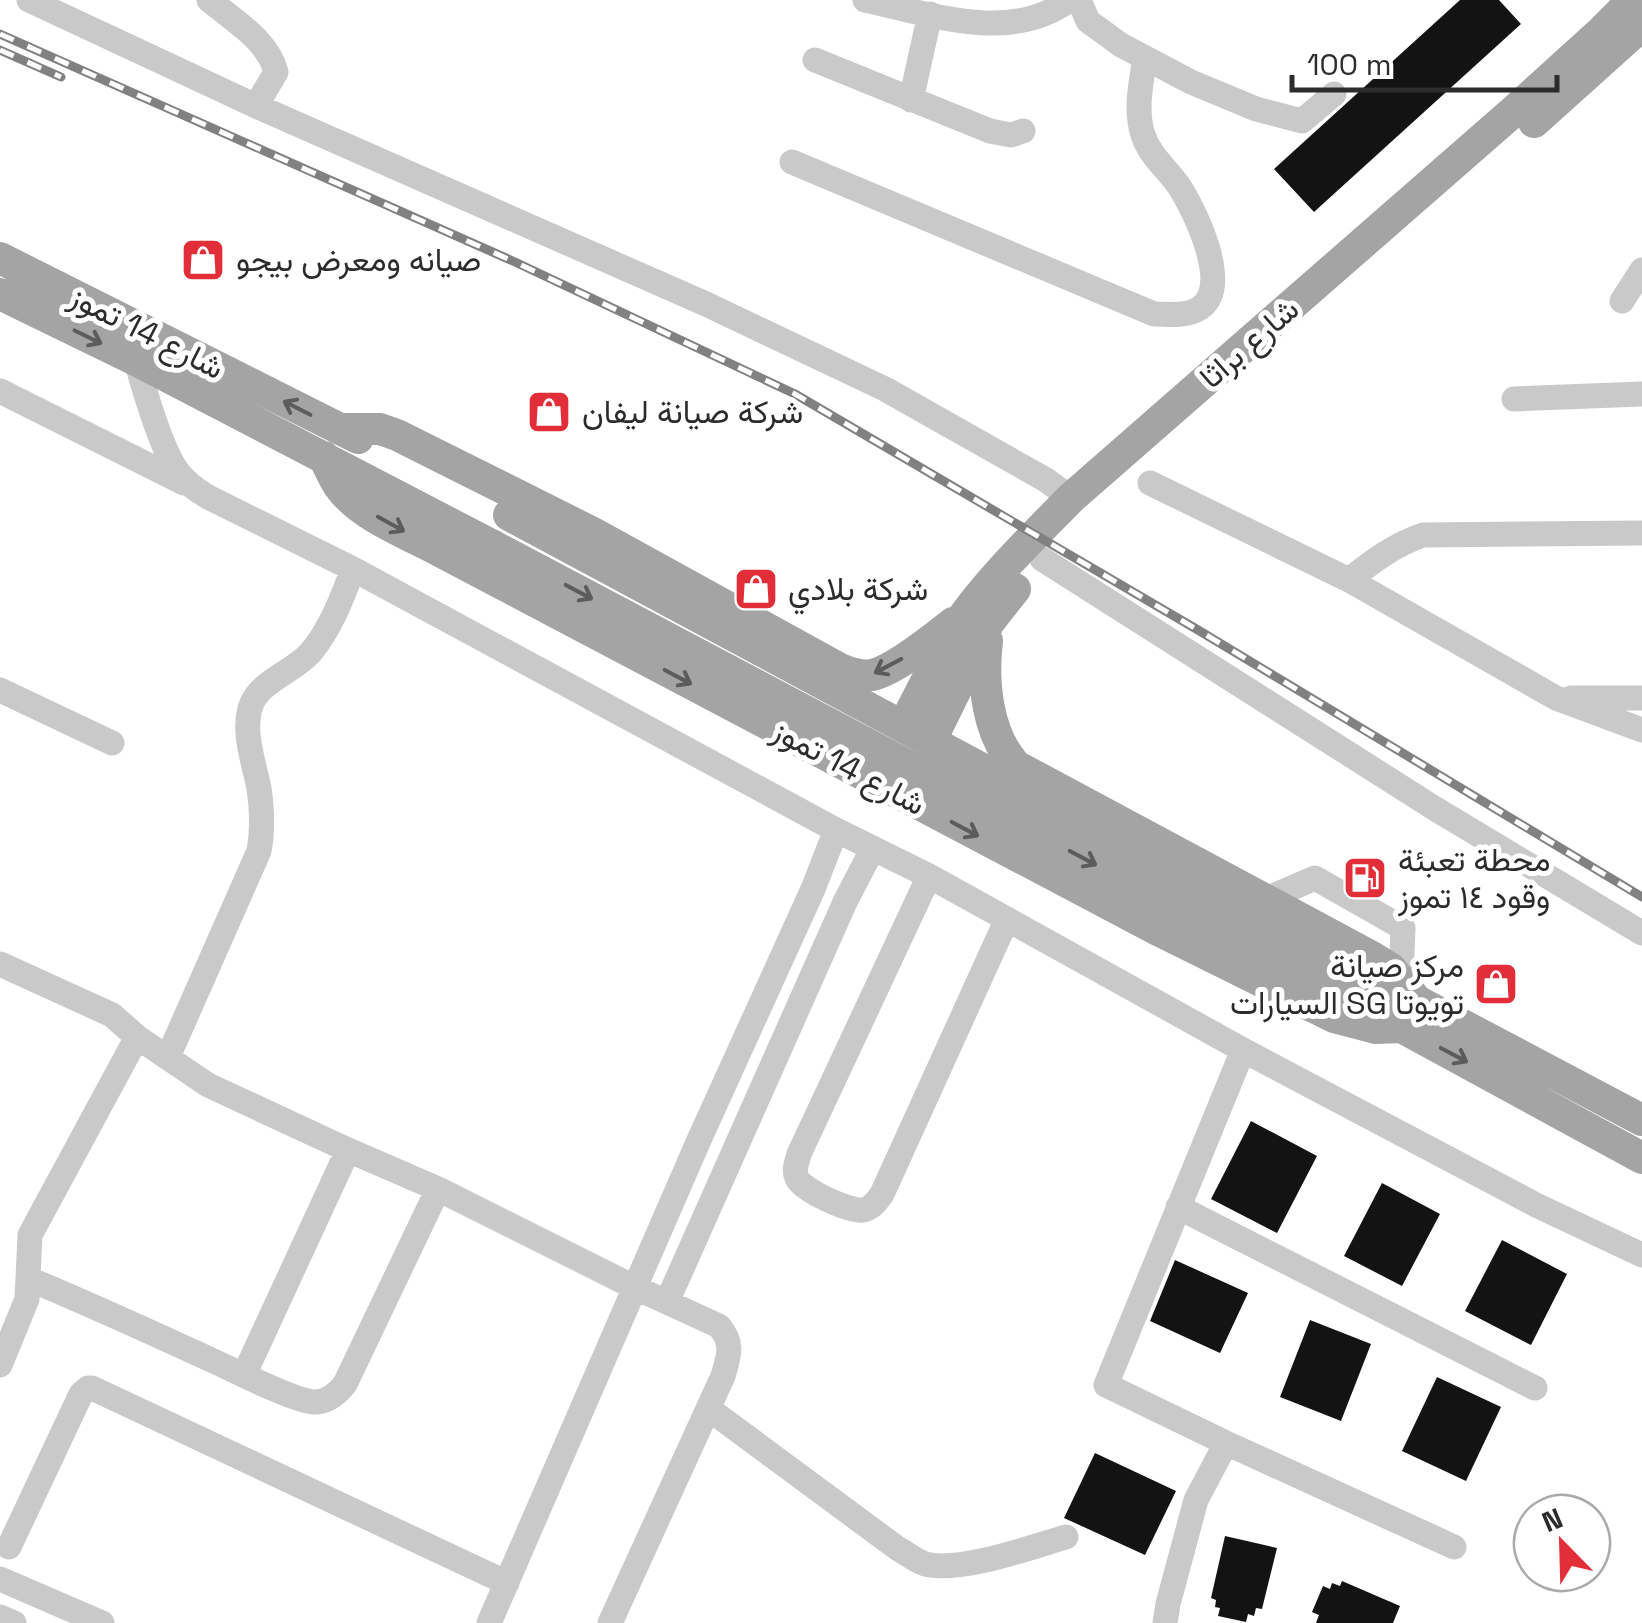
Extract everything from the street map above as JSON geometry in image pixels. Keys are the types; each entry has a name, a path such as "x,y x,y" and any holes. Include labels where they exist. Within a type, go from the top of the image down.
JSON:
{"main road":[{"name":"شارع براثا","path":"919,729 1010,563 1072,498 1515,110 1632,0"},
{"name":"شارع براثا","path":"979,616 1113,490 1642,24"},
{"name":"شارع 14 تموز","path":"0,258 332,443 493,546 1393,1000 1642,1120"},
{"name":"شارع 14 تموز","path":"0,294 136,360 509,515 1393,1000 1642,1158"},
{"path":"332,443 380,428 398,435 856,675 872,675 893,665 979,616 992,719 1002,746 1016,766 1372,957 1391,969 1393,1000"},
{"name":"شارع 14 تموز","path":"332,443 338,484 364,510 894,778 1160,931 1334,1017 1376,1028 1393,1000"}],"street":[{"path":"30,0 256,106 579,246 885,389 1072,498"},
{"path":"209,0 266,47 273,58 276,72 256,106"},
{"path":"864,0 995,24 1037,18 1070,0"},
{"path":"1079,0 1088,20 1099,31 1192,82 1256,109 1302,121 1334,94"},
{"path":"910,100 930,14"},
{"path":"792,162 1154,314 1187,314 1202,306 1211,294 1212,264 1191,208 1144,136 1139,111 1145,58"},
{"path":"814,60 990,131 1011,135 1023,131"},
{"path":"1622,301 1642,270"},
{"path":"136,360 169,458 190,486"},
{"path":"0,391 353,569 836,830 929,876 1243,1050 1536,1205 1642,1255"},
{"path":"1514,400 1642,394"},
{"path":"1150,484 1349,580 1556,698 1642,730"},
{"path":"1349,580 1381,554 1423,535 1642,533"},
{"path":"1042,559 1436,810 1642,933"},
{"path":"168,1057 259,851 261,810 249,724 252,702 266,686 309,655 326,632 353,569"},
{"path":"0,690 112,743"},
{"path":"1556,698 1642,698"},
{"path":"489,1623 836,830"},
{"path":"667,1302 845,902 873,848"},
{"path":"929,876 799,1154 795,1168 804,1186 848,1209 861,1211 874,1205 1007,919"},
{"path":"0,964 112,1015 138,1038 208,1085 438,1189 719,1326 728,1338 729,1354 723,1376 610,1623"},
{"path":"0,1365 27,1299 30,1235 138,1038"},
{"path":"1243,1050 1106,1385 1454,1547"},
{"path":"700,1140 734,1154"},
{"path":"244,1375 348,1150"},
{"path":"29,1279 308,1402 323,1402 346,1384 438,1189"},
{"path":"1178,1207 1535,1388"},
{"path":"9,1546 82,1394 92,1388 507,1583"},
{"path":"709,1409 897,1548 925,1564 972,1562 1066,1537"},
{"path":"1165,1623 1196,1500 1226,1444"},
{"path":"0,1578 102,1623"},
{"path":"0,1616 14,1623"}],"building":[{"path":"1460,0 1499,0 1521,24 1314,212 1274,169"},
{"path":"1251,1121 1317,1156 1277,1233 1211,1199"},
{"path":"1382,1183 1440,1214 1402,1286 1344,1256"},
{"path":"1502,1240 1567,1274 1531,1345 1465,1311"},
{"path":"1175,1260 1248,1293 1220,1353 1150,1321"},
{"path":"1310,1320 1371,1344 1341,1421 1280,1397"},
{"path":"1437,1377 1501,1407 1466,1481 1402,1451"},
{"path":"1095,1453 1176,1491 1145,1555 1064,1518"},
{"path":"1225,1536 1277,1548 1262,1609 1256,1608 1254,1616 1248,1614 1246,1622 1218,1616 1220,1608 1215,1607 1216,1600 1211,1598"},
{"path":"1342,1581 1400,1606 1393,1623 1316,1623 1319,1615 1312,1612 1323,1586 1330,1589 1332,1583 1340,1586"}],"railway":[{"path":"0,34 515,262 795,394 1642,897"},
{"path":"0,50 61,77"}],"place":[{"name":"صيانه ومعرض بيجو","path":"203,260"},
{"name":"شركة صيانة ليفان","path":"549,412"},
{"name":"شركة بلادي","path":"756,589"},
{"name":"محطة تعبئة وقود ١٤ تموز","path":"1365,878"},
{"name":"مركز صيانة السيارات SG تويوتا","path":"1496,984"}]}
